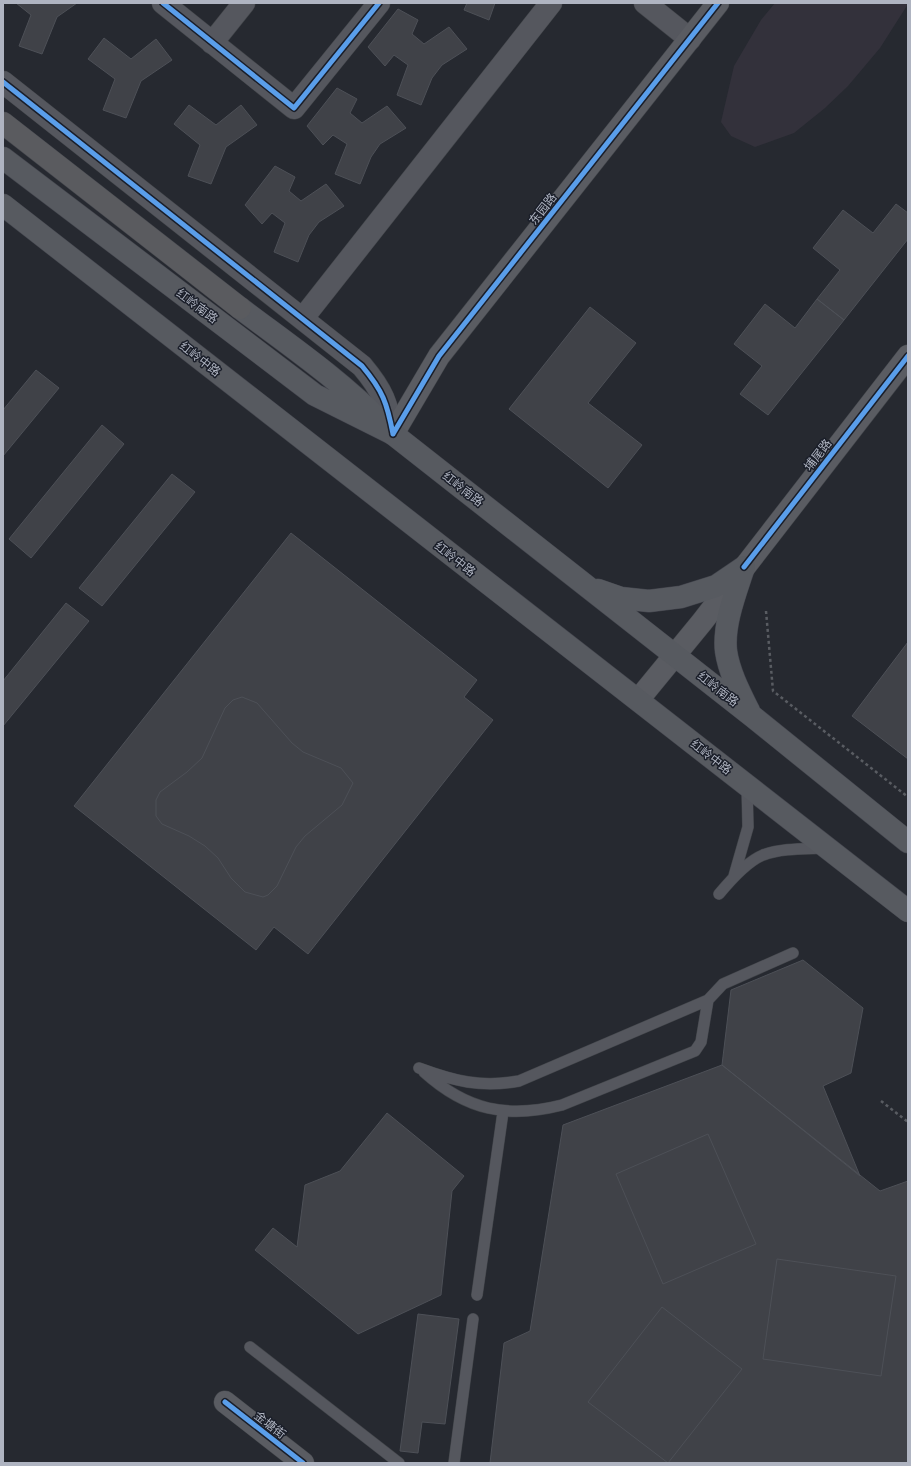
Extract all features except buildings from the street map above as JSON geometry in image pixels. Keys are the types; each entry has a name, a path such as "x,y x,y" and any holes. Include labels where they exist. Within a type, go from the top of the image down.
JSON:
{"highway":[{"path":"3,123 240,308"}],"main road":[{"name":"红岭南路","path":"3,158 315,395 393,434 752,716 908,842"},
{"name":"红岭中路","path":"3,206 908,911"},
{"path":"240,308 358,398 393,434"},
{"path":"588,587 621,598 649,601 681,597 716,586 744,567"},
{"path":"744,567 730,611 726,651 737,687 752,716"}],"street":[{"path":"163,3 294,108 379,3"},
{"path":"212,43 244,3"},
{"path":"303,318 551,3"},
{"path":"645,3 690,39"},
{"name":"东园路","path":"393,434 439,356 718,3"},
{"path":"3,82 362,366 382,391 387,404 393,434"},
{"name":"埔尾路","path":"638,700 675,655 908,356"},
{"name":"金塘街","path":"225,1402 303,1463"}],"lane":[{"path":"734,876 748,827 747,786"},
{"path":"719,894 734,876 762,855 793,849 828,848"},
{"path":"708,1000 701,1042 695,1051 562,1105 523,1112 503,1112 480,1106 459,1098 438,1085 418,1067 459,1081 478,1084 499,1085 519,1081 708,1000 723,984 793,953"},
{"path":"477,1295 503,1112"},
{"path":"454,1463 474,1319"},
{"path":"250,1347 400,1463"}],"path":[{"path":"766,611 773,691 908,797"},
{"path":"881,1101 908,1122"}],"shaded area":[{"path":"775,3 908,4 880,48 848,86 825,108 794,133 755,147 731,136 721,122 734,66 761,20"}],"cycle path":[{"path":"163,3 294,108 379,3"},
{"path":"393,434 439,356 718,3"},
{"path":"3,82 362,366 375,383 383,398 389,414 393,434"},
{"path":"744,567 908,356"},
{"path":"225,1402 303,1463"}]}
